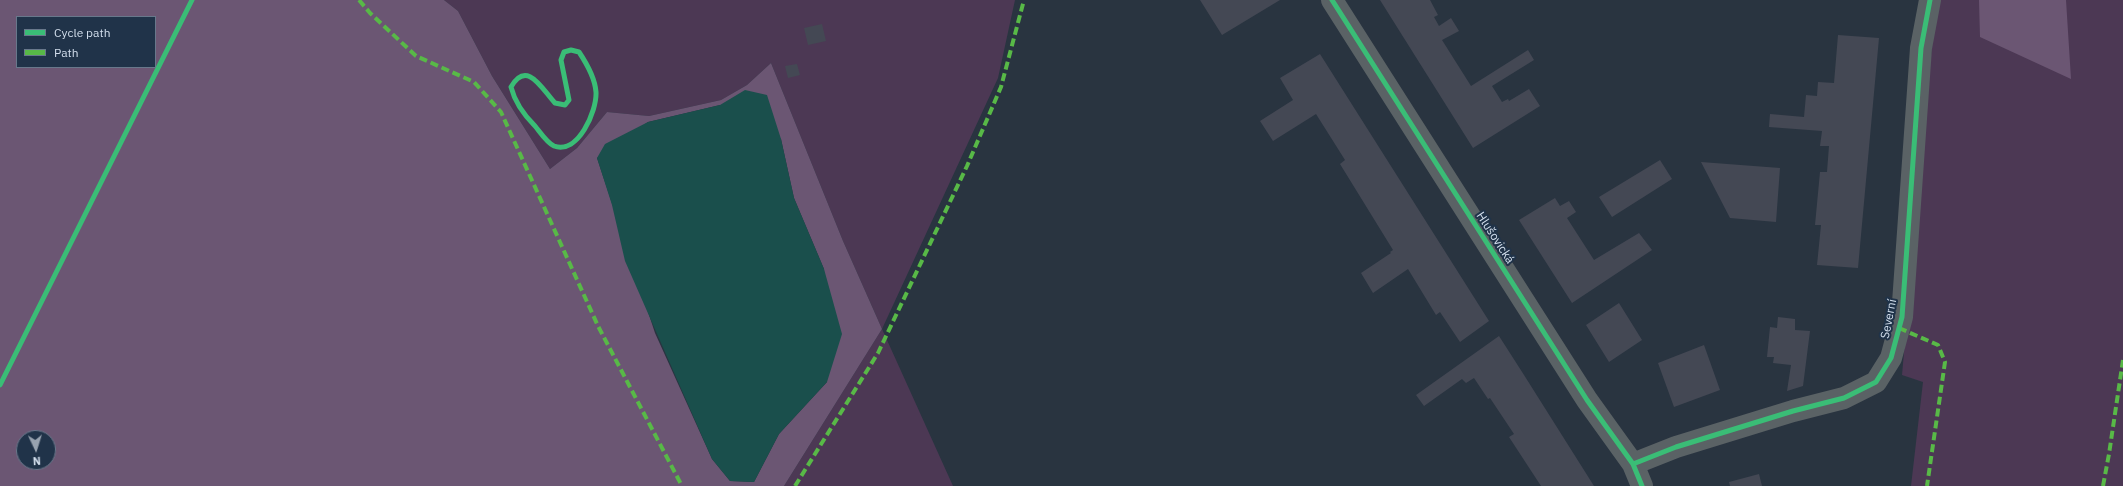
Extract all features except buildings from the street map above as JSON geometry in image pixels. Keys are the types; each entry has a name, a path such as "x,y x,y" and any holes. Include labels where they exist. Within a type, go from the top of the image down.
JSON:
{"street":[{"name":"Hlušovická","path":"1332,0 1587,400 1633,464 1642,486"},
{"name":"Severní","path":"1633,464 1676,447 1793,411 1844,398 1876,382 1891,358 1902,317 1921,48 1930,0"}],"shaded area":[{"path":"0,0 444,0 458,11 492,76 550,169 577,148 607,112 649,116 721,100 747,85 771,63 843,241 882,329 784,486 0,486","holes":["720,105 781,139 794,198 824,269 827,382 779,434 754,482 730,481 712,459 655,333 597,158 648,122"]},
{"path":"444,0 1015,0 998,78 882,329 843,241 771,63 747,85 721,100 649,116 607,112 577,148 550,169 492,76 458,11"},
{"path":"1937,0 2123,0 2123,486 1911,486 1923,382 1902,375 1927,92"},
{"path":"1979,0 2066,0 2071,79 1980,37"},
{"path":"745,90 767,95 781,139 794,198 824,269 842,334 827,382 779,434 754,482 730,481 712,459 625,261 612,205 597,158 605,144 648,122 720,105"},
{"path":"882,329 953,486 784,486"}],"marked path":[{"path":"359,0 370,13 416,56 474,82 501,112 598,326 682,486"},
{"path":"795,486 878,353 967,166 1001,87 1024,0"},
{"path":"1899,328 1938,345 1945,362 1927,486"},
{"path":"2103,486 2123,360"}],"cycle path":[{"path":"0,385 192,0"},
{"path":"1332,0 1587,400 1633,464 1642,486"},
{"path":"1633,464 1676,447 1793,411 1844,398 1876,382 1891,358 1902,317 1921,48 1930,0"},
{"path":"571,50 579,52 590,71 596,92 595,100 589,120 578,138 571,144 563,147 554,146 546,140 524,113 517,103 511,87 517,79 523,76 529,76 540,84 555,103 565,105 569,100 561,60 564,52 571,50"}]}
